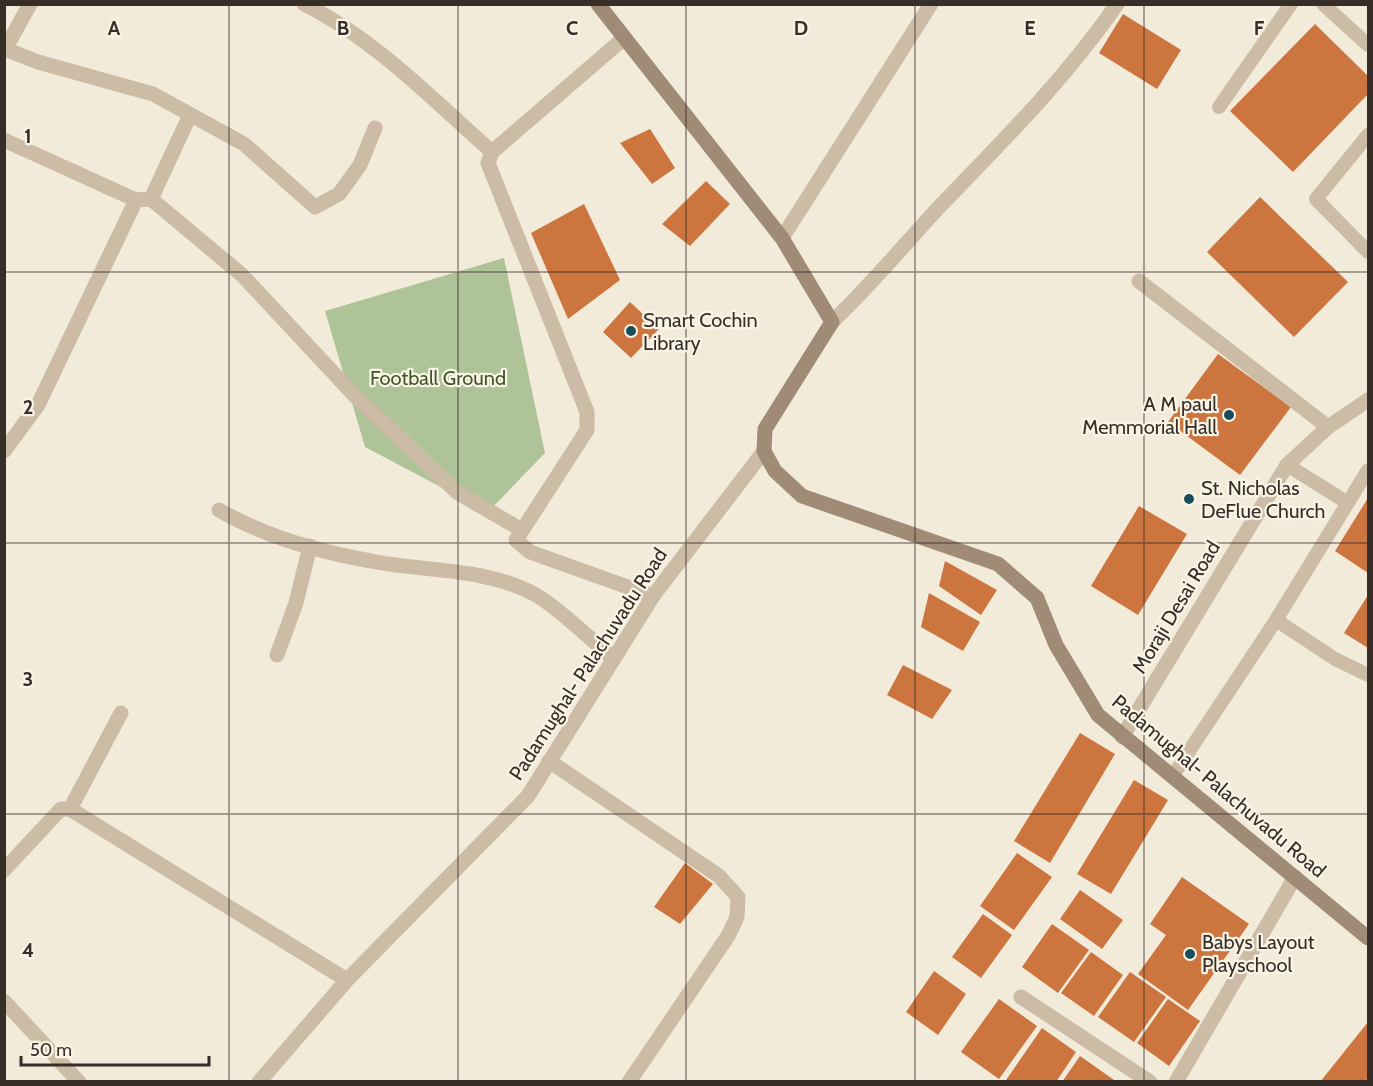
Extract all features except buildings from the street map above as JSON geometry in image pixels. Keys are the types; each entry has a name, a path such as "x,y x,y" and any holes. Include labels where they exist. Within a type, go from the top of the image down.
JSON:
{"main road":[{"path":"601,5 623,39 782,238 831,322 765,429 764,451"},
{"name":"Padamughal- Palachuvadu Road","path":"764,451 775,471 802,496 998,564 1037,598 1056,645 1098,715 1368,938"}],"street":[{"path":"30,4 5,50 38,62 153,94 244,144 315,207 339,194 360,165 375,128"},
{"path":"304,4 327,16 389,62 492,152"},
{"path":"782,238 931,4"},
{"path":"831,322 872,284 912,236 1088,47 1117,4"},
{"path":"623,39 492,152 488,163 587,412 587,430 516,540 531,552 652,596"},
{"path":"151,199 190,115"},
{"path":"4,140 136,200 151,199 242,275 354,395 458,493 522,530"},
{"path":"4,451 38,405 136,200"},
{"path":"1139,281 1328,427"},
{"name":"Moraji Desai Road","path":"1122,736 1287,465 1328,427 1368,400"},
{"name":"Padamughal- Palachuvadu Road","path":"259,1082 347,980 528,796 652,596 764,451"},
{"path":"219,510 243,523 310,546 371,561 480,574 536,595 614,658"},
{"path":"277,655 296,603 310,546"},
{"path":"70,809 121,712"},
{"path":"549,761 719,876 738,897 737,917 728,936 629,1082"},
{"path":"6,867 61,809 70,809 347,980"},
{"path":"1176,1082 1295,878"},
{"path":"1021,997 1150,1082"},
{"path":"4,1001 79,1082"}],"lane":[{"path":"1219,108 1291,4"},
{"path":"1323,4 1368,45"},
{"path":"1368,135 1316,199 1368,252"},
{"path":"1287,465 1348,503"},
{"path":"1172,777 1276,620 1368,470"},
{"path":"1276,620 1335,659 1368,675"}],"green space":[{"name":"Football Ground","path":"504,258 545,453 488,512 365,447 325,311"}],"place":[{"name":"Smart Cochin Library","path":"631,331"},
{"name":"A M paul Memmorial Hall","path":"1229,415"},
{"name":"St. Nicholas DeFlue Church","path":"1189,499"},
{"name":"Babys Layout Playschool","path":"1190,954"}]}
